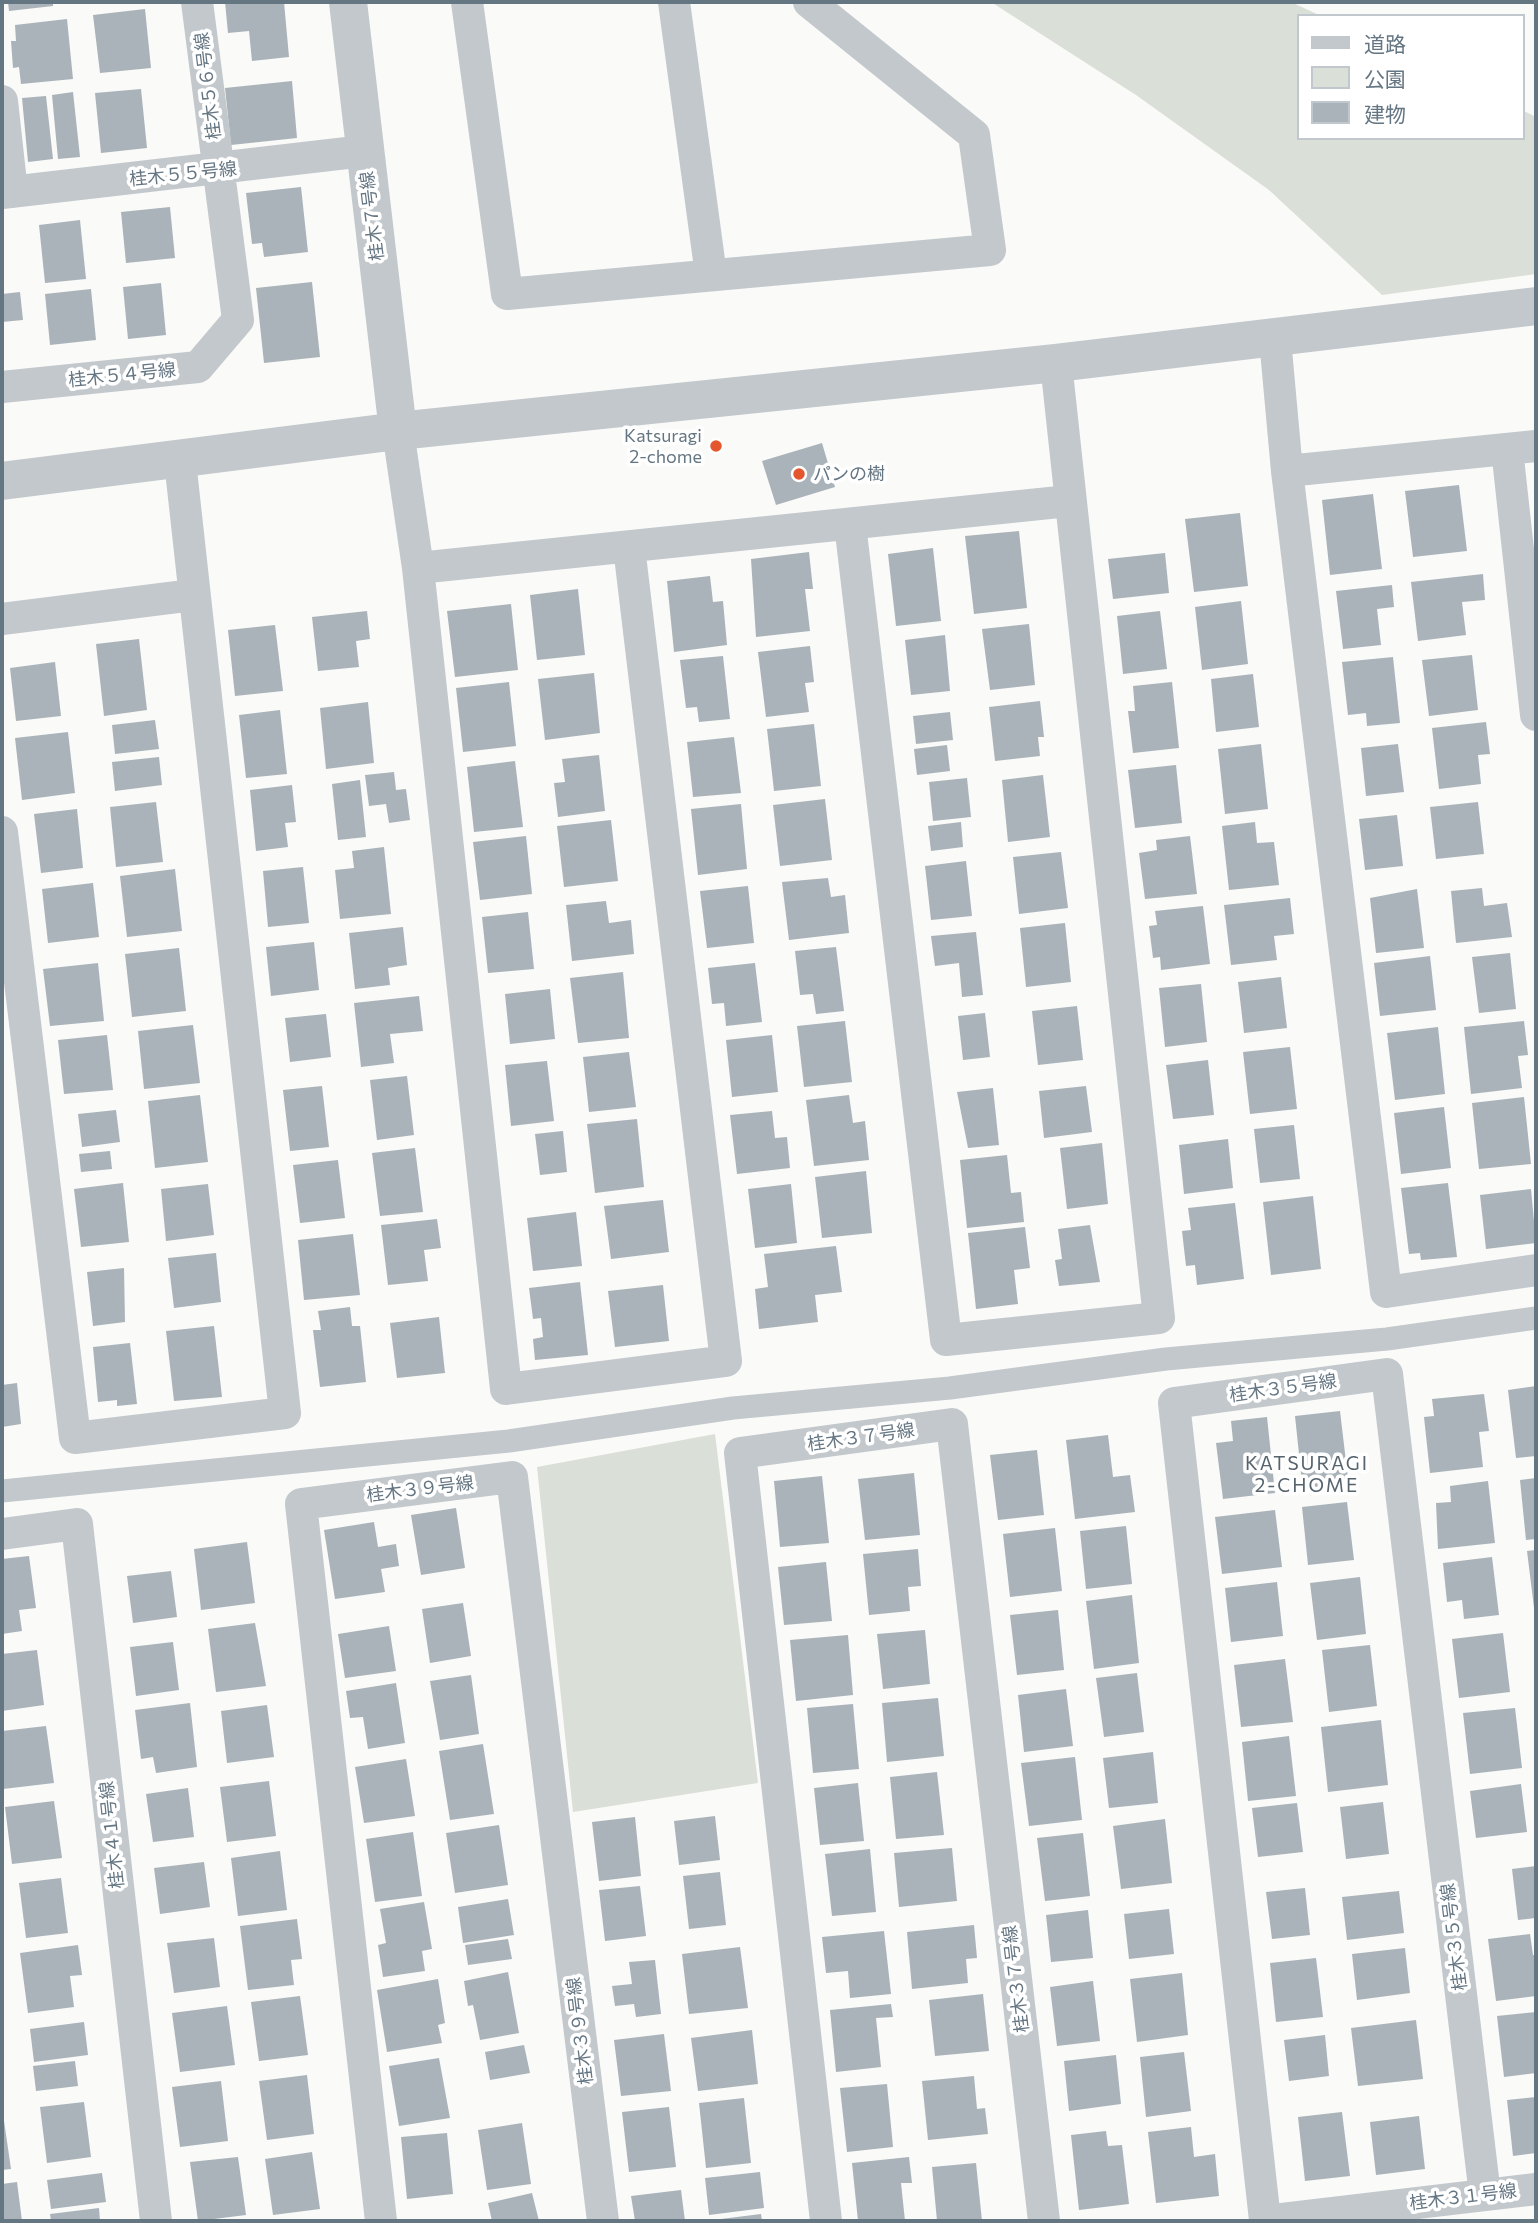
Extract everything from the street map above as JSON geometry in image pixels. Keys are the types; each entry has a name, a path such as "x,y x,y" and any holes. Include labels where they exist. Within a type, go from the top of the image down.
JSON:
{"street":[{"name":"桂木５６号線","path":"197,2 218,170"},
{"name":"桂木７号線","path":"348,2 398,431"},
{"path":"467,2 508,294 990,250 974,135 809,2"},
{"path":"674,2 710,275"},
{"path":"2,102 7,193"},
{"name":"桂木５５号線","path":"7,193 365,151"},
{"name":"桂木５４号線","path":"2,387 198,367 238,320 218,170"},
{"path":"2,481 180,461 398,431 1056,363 1536,306"},
{"path":"1275,338 1287,471 1386,1292 1536,1270"},
{"path":"850,524 946,1340 1159,1318 1056,363"},
{"path":"398,431 418,568 506,1389 726,1361 629,547"},
{"path":"1287,471 1522,448 1536,715"},
{"path":"2,832 75,1438 285,1413 180,461"},
{"path":"418,568 1069,501"},
{"path":"2,619 194,595"},
{"path":"2,1491 509,1441 733,1408 950,1388 1166,1359 1387,1339 1536,1318"},
{"name":"桂木３５号線","path":"1265,2221 1174,1403 1387,1374 1485,2195"},
{"name":"桂木３７号線","path":"826,2221 740,1453 952,1424 1044,2221"},
{"name":"桂木３９号線","path":"381,2221 301,1504 512,1477 603,2221"},
{"name":"桂木４１号線","path":"2,1534 77,1524 156,2221"},
{"name":"桂木３１号線","path":"1265,2221 1536,2189"}],"green space":[{"path":"991,2 1291,2 1317,14 1296,14 1296,140 1524,140 1524,111 1536,117 1536,274 1382,295 1269,190 1136,95"},
{"path":"715,1434 758,1783 573,1812 537,1467"}],"building":[{"path":"8,2 53,2 53,6 9,11"},
{"path":"225,2 284,2 289,57 252,61 249,31 228,33"},
{"path":"145,9 151,68 100,73 93,15"},
{"path":"67,19 73,79 21,84 19,67 13,68 11,41 16,41 15,25"},
{"path":"292,81 297,138 231,145 225,88"},
{"path":"141,89 147,148 101,153 95,93"},
{"path":"73,92 80,157 58,159 52,95"},
{"path":"46,96 53,159 28,162 22,98"},
{"path":"301,187 308,252 264,257 262,243 252,244 246,193"},
{"path":"170,207 175,258 126,263 121,212"},
{"path":"80,220 86,279 45,283 39,225"},
{"path":"312,282 320,357 264,363 256,288"},
{"path":"161,283 166,335 128,339 123,287"},
{"path":"91,289 96,340 50,345 45,294"},
{"path":"20,292 23,320 2,322 2,294"},
{"name":"パンの樹","path":"822,443 835,487 776,505 762,461"},
{"path":"1459,485 1467,551 1413,557 1405,491"},
{"path":"1373,494 1382,569 1330,575 1322,500"},
{"path":"1240,513 1248,586 1194,592 1185,519"},
{"path":"1019,531 1027,608 974,614 965,536"},
{"path":"933,548 941,621 896,626 888,554"},
{"path":"809,552 813,589 805,589 810,631 756,637 751,559"},
{"path":"1165,553 1169,593 1113,599 1108,559"},
{"path":"1483,574 1485,600 1462,602 1466,635 1418,641 1411,582"},
{"path":"710,576 713,602 723,601 727,645 674,652 667,581"},
{"path":"1392,585 1394,607 1377,609 1381,645 1343,649 1336,591"},
{"path":"578,589 585,655 537,660 530,595"},
{"path":"1241,601 1248,664 1202,670 1195,607"},
{"path":"511,604 518,670 455,677 447,611"},
{"path":"367,611 370,639 356,641 359,667 318,671 312,617"},
{"path":"1160,611 1167,669 1123,674 1117,616"},
{"path":"1029,624 1035,685 990,690 982,629"},
{"path":"275,625 283,691 235,696 228,630"},
{"path":"945,635 950,691 911,695 905,640"},
{"path":"139,639 147,710 104,716 96,644"},
{"path":"810,646 814,682 805,683 809,712 766,717 758,652"},
{"path":"1472,655 1478,710 1429,716 1422,660"},
{"path":"723,656 730,719 699,722 697,707 686,708 680,660"},
{"path":"1393,657 1400,723 1367,726 1366,713 1348,715 1342,662"},
{"path":"55,662 61,716 16,721 10,668"},
{"path":"594,673 600,733 545,740 538,679"},
{"path":"1253,674 1259,727 1216,732 1211,679"},
{"path":"509,682 516,746 463,752 456,688"},
{"path":"1172,682 1179,748 1133,753 1128,711 1135,711 1133,686"},
{"path":"1040,701 1044,737 1038,737 1040,756 995,761 989,707"},
{"path":"368,702 374,763 326,769 320,708"},
{"path":"280,710 287,774 246,778 239,715"},
{"path":"950,712 953,740 916,744 913,716"},
{"path":"155,720 159,749 115,754 112,725"},
{"path":"1486,722 1490,754 1478,755 1481,784 1439,789 1432,728"},
{"path":"814,724 821,786 774,791 767,729"},
{"path":"68,732 75,793 22,800 15,738"},
{"path":"734,737 741,793 693,797 687,742"},
{"path":"1261,744 1268,809 1225,814 1218,749"},
{"path":"1398,744 1404,792 1366,796 1361,748"},
{"path":"947,745 950,771 917,775 914,749"},
{"path":"599,755 605,811 558,817 554,783 565,782 562,759"},
{"path":"159,757 162,785 115,791 112,762"},
{"path":"515,761 523,827 474,832 467,767"},
{"path":"1176,765 1182,823 1135,828 1128,770"},
{"path":"394,772 396,790 406,789 410,820 389,823 386,804 369,806 365,775"},
{"path":"1043,775 1050,837 1008,842 1002,780"},
{"path":"967,778 971,817 933,821 929,782"},
{"path":"360,780 366,837 338,840 332,784"},
{"path":"292,785 296,822 285,823 288,847 256,851 250,790"},
{"path":"825,799 832,860 780,866 773,805"},
{"path":"156,802 163,862 116,867 110,807"},
{"path":"1478,802 1484,854 1436,859 1430,807"},
{"path":"741,804 747,869 698,875 691,809"},
{"path":"77,809 83,868 41,873 34,814"},
{"path":"1397,815 1403,866 1365,870 1359,819"},
{"path":"611,820 618,881 564,887 557,826"},
{"path":"961,822 963,847 931,851 928,826"},
{"path":"1255,822 1257,843 1274,842 1279,885 1229,890 1222,826"},
{"path":"526,836 532,894 480,900 473,842"},
{"path":"1190,836 1197,894 1145,899 1139,853 1157,850 1156,840"},
{"path":"384,847 391,914 340,919 335,870 354,868 352,851"},
{"path":"1061,852 1068,908 1019,914 1013,857"},
{"path":"966,861 972,916 931,920 925,866"},
{"path":"303,867 309,923 268,927 263,871"},
{"path":"175,869 182,931 127,937 120,876"},
{"path":"828,878 831,897 845,895 849,933 789,940 782,882"},
{"path":"93,883 99,937 48,943 42,889"},
{"path":"748,886 754,943 707,948 700,891"},
{"path":"1482,888 1484,906 1507,903 1512,937 1456,943 1451,891"},
{"path":"1417,889 1424,948 1376,953 1370,898"},
{"path":"1290,898 1294,934 1274,936 1277,960 1231,965 1224,905"},
{"path":"606,901 609,923 631,920 634,954 572,961 566,905"},
{"path":"1203,906 1210,964 1161,970 1160,957 1153,958 1149,926 1157,925 1155,911"},
{"path":"528,912 534,969 488,973 482,917"},
{"path":"1065,923 1071,982 1026,987 1020,928"},
{"path":"403,927 407,965 388,968 390,985 355,989 349,933"},
{"path":"976,932 983,995 962,997 959,963 935,966 931,936"},
{"path":"314,942 319,990 271,996 266,947"},
{"path":"836,947 844,1011 816,1014 813,994 800,995 795,951"},
{"path":"179,948 186,1011 132,1017 125,954"},
{"path":"1510,953 1516,1009 1479,1013 1472,957"},
{"path":"1430,956 1436,1010 1380,1016 1374,963"},
{"path":"98,963 104,1021 50,1026 43,969"},
{"path":"755,963 762,1022 726,1026 724,1003 712,1004 708,968"},
{"path":"623,972 629,1038 578,1043 570,978"},
{"path":"1281,977 1287,1028 1244,1033 1238,982"},
{"path":"1201,984 1207,1042 1165,1047 1159,988"},
{"path":"550,989 555,1039 510,1044 505,994"},
{"path":"419,996 423,1031 390,1034 394,1063 361,1067 354,1003"},
{"path":"1077,1006 1083,1060 1038,1065 1032,1011"},
{"path":"985,1013 990,1057 963,1060 958,1016"},
{"path":"326,1014 331,1057 290,1062 285,1018"},
{"path":"845,1021 852,1082 804,1087 797,1026"},
{"path":"1524,1021 1528,1055 1518,1056 1522,1088 1471,1094 1464,1027"},
{"path":"193,1025 200,1083 144,1089 138,1031"},
{"path":"1438,1027 1445,1094 1395,1100 1387,1033"},
{"path":"107,1035 113,1090 64,1094 58,1040"},
{"path":"772,1035 778,1092 732,1097 726,1040"},
{"path":"1290,1047 1297,1109 1250,1114 1243,1052"},
{"path":"629,1052 636,1107 589,1112 583,1057"},
{"path":"1208,1060 1214,1115 1173,1119 1166,1065"},
{"path":"547,1061 554,1121 511,1126 505,1065"},
{"path":"407,1076 414,1135 377,1140 370,1080"},
{"path":"322,1086 329,1147 290,1151 283,1090"},
{"path":"1086,1086 1092,1132 1044,1138 1039,1091"},
{"path":"993,1088 999,1145 968,1148 957,1092"},
{"path":"200,1095 208,1162 155,1168 148,1101"},
{"path":"849,1095 853,1123 865,1121 869,1160 814,1166 806,1100"},
{"path":"1524,1097 1531,1164 1479,1169 1472,1103"},
{"path":"1444,1107 1451,1168 1401,1174 1394,1113"},
{"path":"116,1110 120,1142 82,1147 78,1114"},
{"path":"772,1111 775,1138 787,1137 790,1168 737,1174 730,1115"},
{"path":"637,1119 644,1187 595,1193 587,1124"},
{"path":"1294,1125 1300,1179 1260,1183 1254,1129"},
{"path":"563,1131 567,1172 540,1175 535,1134"},
{"path":"1228,1139 1233,1188 1184,1194 1179,1145"},
{"path":"1102,1143 1108,1204 1067,1209 1060,1148"},
{"path":"415,1148 423,1212 380,1216 372,1153"},
{"path":"110,1151 112,1169 81,1172 79,1154"},
{"path":"1007,1155 1011,1193 1021,1192 1024,1222 967,1228 960,1160"},
{"path":"338,1160 345,1218 300,1223 293,1165"},
{"path":"866,1171 872,1233 822,1238 815,1177"},
{"path":"123,1183 129,1242 81,1247 74,1189"},
{"path":"1448,1183 1457,1257 1421,1260 1420,1253 1409,1254 1401,1188"},
{"path":"208,1184 214,1235 166,1241 161,1189"},
{"path":"791,1184 797,1243 755,1248 748,1189"},
{"path":"1531,1189 1536,1243 1486,1249 1480,1195"},
{"path":"1313,1196 1321,1269 1271,1275 1263,1202"},
{"path":"663,1200 669,1252 611,1259 604,1206"},
{"path":"1235,1203 1244,1279 1197,1285 1195,1265 1186,1266 1182,1231 1191,1230 1188,1208"},
{"path":"576,1212 582,1266 533,1271 527,1218"},
{"path":"437,1219 441,1248 424,1250 428,1281 388,1285 381,1225"},
{"path":"1090,1225 1100,1282 1059,1286 1055,1260 1062,1259 1058,1229"},
{"path":"1025,1227 1030,1268 1014,1270 1018,1304 976,1309 968,1233"},
{"path":"353,1234 360,1295 304,1300 298,1240"},
{"path":"836,1246 842,1292 815,1295 818,1322 759,1329 755,1289 768,1287 764,1254"},
{"path":"216,1253 221,1302 174,1308 168,1258"},
{"path":"124,1268 125,1322 93,1326 87,1272"},
{"path":"580,1282 588,1355 535,1360 533,1339 543,1337 541,1318 533,1319 529,1288"},
{"path":"663,1285 669,1341 615,1347 608,1291"},
{"path":"350,1307 352,1326 360,1326 366,1382 320,1387 313,1330 321,1330 318,1311"},
{"path":"439,1317 445,1373 397,1378 390,1323"},
{"path":"214,1326 222,1397 174,1401 166,1331"},
{"path":"130,1343 137,1404 117,1406 117,1400 98,1402 93,1347"},
{"path":"17,1383 21,1424 2,1427 2,1385"},
{"path":"1536,1386 1536,1456 1516,1458 1508,1390"},
{"path":"1484,1394 1489,1431 1479,1432 1483,1467 1430,1473 1424,1417 1434,1416 1432,1399"},
{"path":"1340,1411 1349,1487 1303,1492 1295,1416"},
{"path":"1267,1417 1275,1493 1223,1499 1216,1443 1233,1441 1231,1421"},
{"path":"1108,1435 1113,1477 1130,1475 1135,1512 1075,1519 1066,1440"},
{"path":"1037,1450 1044,1515 998,1520 990,1455"},
{"path":"914,1473 920,1535 865,1540 858,1479"},
{"path":"822,1476 829,1543 780,1547 774,1481"},
{"path":"1536,1478 1536,1539 1526,1540 1520,1480"},
{"path":"1488,1481 1495,1543 1438,1549 1436,1503 1451,1502 1450,1486"},
{"path":"1347,1502 1354,1560 1308,1565 1302,1507"},
{"path":"456,1508 465,1568 421,1575 411,1515"},
{"path":"1275,1510 1282,1567 1222,1574 1215,1517"},
{"path":"374,1522 378,1547 396,1544 399,1566 381,1569 385,1592 335,1599 324,1530"},
{"path":"1126,1526 1132,1584 1086,1589 1080,1531"},
{"path":"1055,1528 1062,1591 1010,1597 1003,1534"},
{"path":"247,1542 255,1603 201,1610 194,1549"},
{"path":"918,1549 921,1586 908,1587 910,1611 869,1615 863,1554"},
{"path":"1536,1550 1536,1616 1535,1616 1527,1551"},
{"path":"29,1556 36,1608 19,1610 22,1631 2,1634 2,1559"},
{"path":"1492,1557 1499,1615 1464,1619 1462,1600 1447,1602 1443,1563"},
{"path":"826,1562 832,1621 784,1625 778,1567"},
{"path":"171,1571 177,1617 133,1623 127,1576"},
{"path":"1360,1577 1366,1634 1317,1640 1310,1583"},
{"path":"1277,1582 1283,1636 1231,1642 1225,1588"},
{"path":"1132,1595 1139,1663 1094,1669 1086,1601"},
{"path":"463,1603 471,1656 430,1663 422,1609"},
{"path":"1058,1610 1064,1670 1017,1675 1010,1615"},
{"path":"255,1623 266,1686 216,1692 208,1629"},
{"path":"389,1626 396,1671 345,1678 338,1634"},
{"path":"925,1630 930,1684 883,1689 877,1634"},
{"path":"1503,1633 1510,1692 1459,1698 1452,1639"},
{"path":"848,1635 853,1695 796,1701 790,1640"},
{"path":"173,1642 179,1690 136,1696 130,1647"},
{"path":"1370,1645 1377,1706 1329,1712 1322,1650"},
{"path":"37,1650 44,1705 2,1711 2,1654"},
{"path":"1285,1659 1293,1722 1241,1727 1234,1665"},
{"path":"1137,1673 1144,1732 1104,1737 1096,1678"},
{"path":"471,1675 479,1734 440,1740 430,1681"},
{"path":"396,1683 405,1743 368,1749 363,1717 350,1718 346,1691"},
{"path":"1066,1689 1073,1746 1024,1752 1018,1695"},
{"path":"938,1698 944,1756 887,1762 882,1703"},
{"path":"190,1703 197,1767 156,1773 153,1757 141,1759 135,1710"},
{"path":"853,1704 859,1769 813,1773 807,1708"},
{"path":"267,1705 274,1757 227,1763 221,1711"},
{"path":"1515,1708 1522,1768 1470,1774 1463,1713"},
{"path":"1381,1720 1388,1785 1328,1792 1321,1727"},
{"path":"46,1726 54,1783 3,1789 2,1731"},
{"path":"1289,1736 1296,1796 1248,1801 1242,1742"},
{"path":"483,1744 494,1814 450,1820 439,1751"},
{"path":"1153,1752 1158,1803 1109,1808 1103,1758"},
{"path":"1075,1757 1082,1820 1029,1826 1021,1763"},
{"path":"406,1759 415,1816 364,1823 355,1767"},
{"path":"937,1772 944,1835 896,1839 890,1777"},
{"path":"269,1781 276,1836 227,1842 220,1787"},
{"path":"858,1783 864,1841 820,1845 814,1788"},
{"path":"1521,1784 1527,1832 1476,1838 1470,1791"},
{"path":"188,1788 194,1837 153,1842 146,1794"},
{"path":"54,1801 62,1858 12,1864 5,1807"},
{"path":"1383,1802 1389,1854 1346,1859 1340,1807"},
{"path":"1297,1803 1303,1852 1258,1857 1252,1808"},
{"path":"715,1816 720,1860 679,1865 674,1821"},
{"path":"635,1817 641,1876 599,1881 592,1822"},
{"path":"1165,1819 1172,1883 1121,1889 1113,1826"},
{"path":"499,1825 508,1885 455,1893 446,1833"},
{"path":"413,1832 422,1896 375,1902 366,1839"},
{"path":"1083,1833 1090,1896 1045,1901 1037,1838"},
{"path":"952,1848 957,1901 899,1907 894,1853"},
{"path":"870,1849 876,1912 832,1916 825,1854"},
{"path":"280,1851 287,1910 238,1916 231,1858"},
{"path":"204,1862 210,1907 160,1914 154,1868"},
{"path":"1536,1866 1536,1918 1518,1920 1512,1869"},
{"path":"720,1872 726,1925 689,1929 683,1876"},
{"path":"61,1878 68,1933 26,1938 19,1883"},
{"path":"640,1886 646,1936 605,1941 599,1890"},
{"path":"1305,1888 1310,1935 1272,1939 1266,1892"},
{"path":"1399,1891 1404,1933 1347,1940 1342,1897"},
{"path":"508,1899 514,1935 463,1943 458,1907"},
{"path":"424,1902 432,1949 422,1951 425,1971 383,1977 378,1945 386,1943 380,1909"},
{"path":"1169,1909 1174,1954 1129,1959 1124,1914"},
{"path":"1088,1910 1093,1958 1051,1962 1046,1915"},
{"path":"297,1919 302,1959 291,1960 294,1985 248,1990 240,1926"},
{"path":"974,1925 977,1958 966,1959 968,1983 912,1989 907,1932"},
{"path":"884,1931 891,1994 850,1998 848,1971 826,1973 822,1937"},
{"path":"1530,1934 1533,1955 1536,1955 1536,1996 1496,2001 1488,1939"},
{"path":"214,1938 220,1987 174,1993 167,1943"},
{"path":"508,1939 512,1959 468,1965 465,1945"},
{"path":"78,1945 82,1975 70,1976 74,2007 28,2013 20,1953"},
{"path":"740,1947 748,2008 689,2014 682,1954"},
{"path":"1405,1948 1410,1993 1357,2000 1352,1954"},
{"path":"1316,1958 1323,2017 1276,2022 1270,1963"},
{"path":"655,1960 661,2014 636,2017 634,2004 615,2006 612,1986 632,1984 629,1962"},
{"path":"508,1972 519,2033 480,2040 473,2005 468,2006 464,1981"},
{"path":"1182,1973 1188,2035 1137,2042 1130,1979"},
{"path":"438,1979 445,2023 438,2025 442,2043 387,2052 377,1990"},
{"path":"1093,1981 1100,2041 1057,2046 1050,1987"},
{"path":"983,1994 989,2051 935,2056 929,2000"},
{"path":"300,1996 308,2055 259,2061 251,2002"},
{"path":"891,2004 893,2017 876,2018 881,2067 836,2072 830,2010"},
{"path":"227,2006 235,2065 180,2072 172,2013"},
{"path":"1536,2012 1536,2073 1504,2077 1497,2016"},
{"path":"1416,2020 1423,2079 1358,2086 1351,2028"},
{"path":"84,2022 88,2055 34,2062 30,2029"},
{"path":"752,2030 758,2084 698,2091 691,2038"},
{"path":"664,2034 671,2091 621,2096 614,2040"},
{"path":"1325,2035 1329,2076 1289,2081 1284,2040"},
{"path":"524,2045 530,2073 490,2080 485,2052"},
{"path":"1184,2052 1191,2111 1146,2117 1140,2057"},
{"path":"1116,2055 1121,2104 1069,2111 1064,2061"},
{"path":"439,2058 450,2118 399,2126 389,2066"},
{"path":"75,2061 78,2086 36,2091 33,2066"},
{"path":"307,2075 314,2134 267,2140 259,2081"},
{"path":"974,2076 977,2109 985,2108 988,2134 928,2140 922,2081"},
{"path":"221,2081 228,2141 180,2147 172,2087"},
{"path":"887,2084 893,2147 847,2152 840,2088"},
{"path":"1536,2097 1536,2153 1513,2156 1507,2100"},
{"path":"744,2098 751,2163 706,2168 699,2103"},
{"path":"84,2102 91,2157 47,2163 40,2107"},
{"path":"2,2107 11,2169 2,2170"},
{"path":"669,2107 676,2167 629,2172 622,2112"},
{"path":"1342,2112 1350,2176 1305,2181 1298,2117"},
{"path":"1419,2116 1425,2169 1376,2175 1370,2122"},
{"path":"522,2123 531,2184 487,2190 478,2130"},
{"path":"1191,2127 1194,2157 1215,2154 1219,2196 1156,2203 1148,2132"},
{"path":"1106,2131 1108,2146 1122,2145 1129,2204 1079,2210 1071,2135"},
{"path":"447,2133 453,2194 407,2199 401,2137"},
{"path":"312,2152 320,2209 273,2215 265,2159"},
{"path":"238,2157 246,2215 198,2221 190,2162"},
{"path":"909,2157 912,2183 901,2183 905,2221 858,2221 852,2163"},
{"path":"976,2163 982,2221 937,2221 932,2167"},
{"path":"760,2172 764,2208 709,2215 705,2178"},
{"path":"102,2173 106,2202 51,2209 47,2180"},
{"path":"17,2182 22,2221 2,2221 2,2184"},
{"path":"681,2190 685,2221 635,2221 631,2196"},
{"path":"532,2193 539,2221 492,2221 488,2203"},
{"path":"99,2208 100,2221 51,2221 50,2214"},
{"path":"761,2214 762,2221 713,2221 713,2220"}],"place":[{"name":"Katsuragi 2-chome","path":"716,446"},
{"name":"パンの樹","path":"799,474"}],"district":[{"name":"KATSURAGI 2-CHOME","path":"1307,1475"}]}
